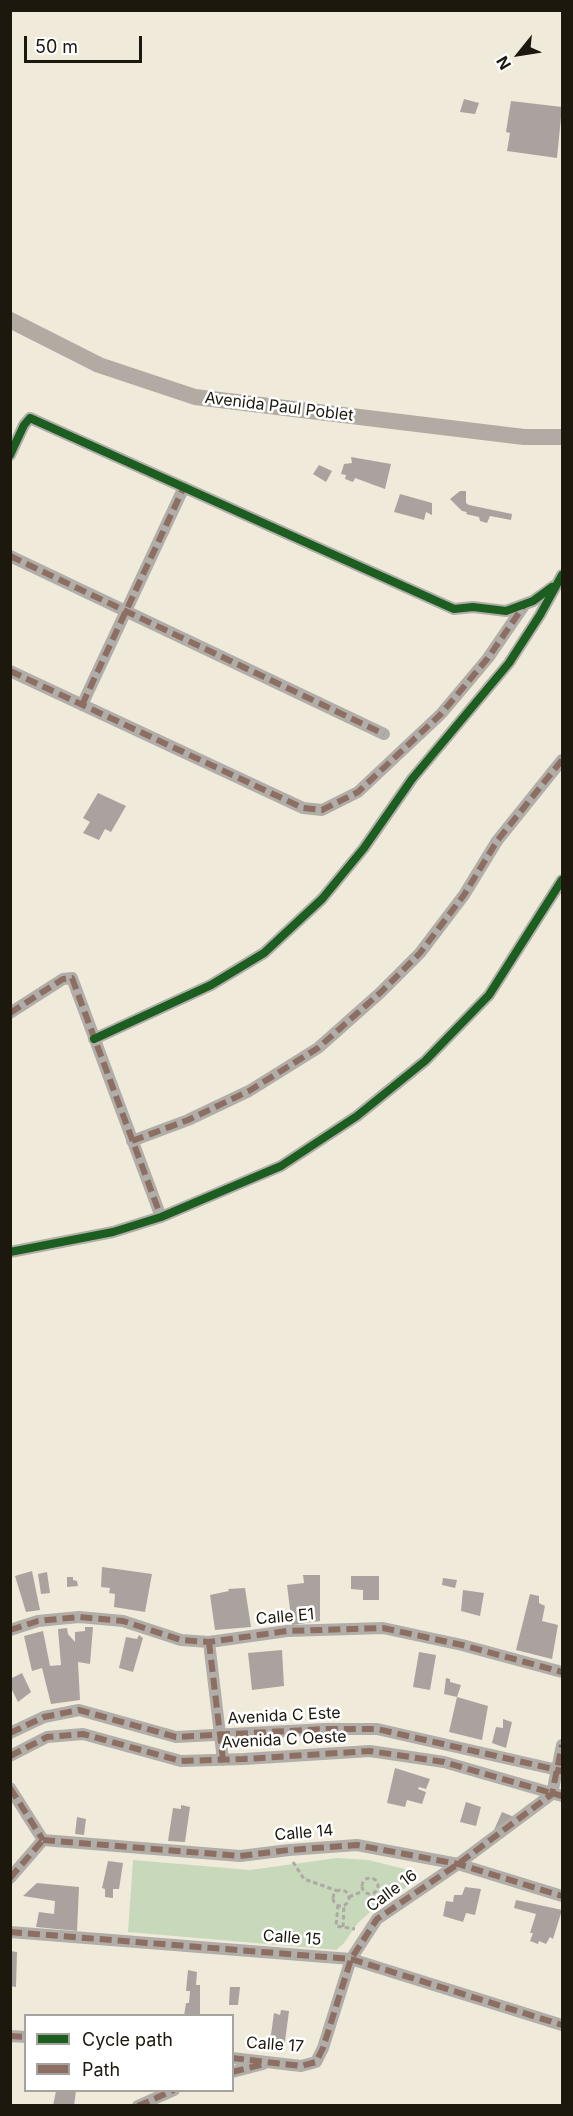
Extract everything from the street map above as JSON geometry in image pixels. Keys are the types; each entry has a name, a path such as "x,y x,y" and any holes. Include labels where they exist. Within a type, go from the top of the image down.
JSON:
{"main road":[{"name":"Avenida Paul Poblet","path":"10,320 99,365 195,397 524,437 562,437"}],"street":[{"path":"10,455 24,425 30,418 454,609 473,607 506,611 533,602 561,579"},
{"path":"82,705 184,487"},
{"path":"10,556 384,734"},
{"path":"93,1039 211,985 264,953 322,899 364,848 412,779 509,663 561,579"},
{"path":"10,671 303,808 322,810 358,792 441,714 488,658 525,604"},
{"path":"132,1141 188,1120 249,1091 318,1048 380,993 420,953 464,895 497,841 562,760"},
{"path":"10,1252 113,1232 161,1217 281,1166 357,1116 425,1061 489,995 562,880"},
{"path":"10,1013 63,979 72,978 161,1217"},
{"name":"Calle E1","path":"10,1630 38,1621 79,1617 123,1621 181,1640 209,1642 287,1632 383,1628 462,1645 562,1672"},
{"path":"209,1642 223,1760"},
{"name":"Avenida C Este","path":"10,1734 44,1717 78,1710 176,1737 325,1729 377,1729 560,1771"},
{"name":"Avenida C Oeste","path":"10,1756 47,1737 83,1734 181,1761 370,1752 444,1762 557,1795"},
{"path":"557,1795 562,1745"},
{"path":"10,1788 43,1840 10,1878"},
{"name":"Calle 16","path":"316,2062 323,2048 351,1959 377,1919 557,1795"},
{"name":"Calle 14","path":"43,1840 240,1856 357,1845 458,1864 562,1896"},
{"name":"Calle 15","path":"10,1932 351,1959 562,2025"},
{"name":"Calle 17","path":"234,2058 301,2066 316,2062"},
{"path":"234,2071 270,2062"},
{"path":"138,2106 172,2092"}],"path":[{"path":"286,1850 304,1879 338,1891 345,1891 349,1898"},
{"path":"371,1878 378,1883 377,1891 373,1894 363,1891 362,1883 366,1879 371,1878"},
{"path":"338,1891 334,1897 338,1905 336,1926 368,1932"},
{"path":"338,1905 344,1905 349,1898 363,1891"},
{"path":"343,1927 344,1905"}],"green space":[{"path":"337,1858 368,1860 409,1870 414,1875 414,1879 411,1884 358,1923 336,1950 128,1932 133,1860 250,1870"}],"building":[{"path":"464,99 479,103 475,114 460,112"},
{"path":"511,101 562,107 557,158 507,151 510,133 506,132"},
{"path":"351,457 391,464 385,489 355,478 353,482 345,479 346,475 341,474 344,464 352,463"},
{"path":"319,465 332,471 326,482 313,474"},
{"path":"460,491 466,491 466,503 469,505 512,514 511,520 490,516 487,523 480,521 479,517 466,514 467,512 462,511 450,499"},
{"path":"400,494 432,503 432,515 426,512 424,520 394,512"},
{"path":"98,793 126,806 111,832 105,829 99,840 83,833 90,822 83,818"},
{"path":"102,1567 152,1574 145,1612 114,1607 115,1594 109,1593 110,1588 101,1587"},
{"path":"32,1571 40,1610 26,1612 15,1576"},
{"path":"47,1572 50,1593 41,1594 38,1574"},
{"path":"303,1575 320,1575 320,1621 292,1625 287,1585 304,1583"},
{"path":"351,1576 379,1576 379,1600 363,1600 363,1590 351,1589"},
{"path":"67,1577 73,1577 78,1586 67,1587"},
{"path":"443,1578 457,1580 455,1588 442,1585"},
{"path":"245,1588 251,1627 215,1630 210,1595 229,1591 228,1589"},
{"path":"463,1590 484,1593 480,1616 461,1611"},
{"path":"530,1594 539,1596 539,1603 545,1606 542,1621 558,1625 552,1659 516,1650"},
{"path":"85,1627 93,1627 90,1664 78,1662 80,1700 51,1704 42,1668 32,1671 24,1636 43,1631 50,1666 61,1665 58,1629 67,1628 68,1634 75,1642 75,1632 85,1631"},
{"path":"139,1635 143,1638 133,1672 119,1668 126,1637 137,1639"},
{"path":"282,1650 284,1686 252,1690 248,1653"},
{"path":"419,1652 436,1655 430,1690 413,1687"},
{"path":"22,1673 31,1692 18,1702 10,1686 10,1679"},
{"path":"446,1678 450,1679 450,1682 461,1685 457,1697 444,1694"},
{"path":"457,1697 488,1706 482,1740 449,1732"},
{"path":"503,1719 512,1722 506,1748 492,1743 496,1727 503,1728"},
{"path":"395,1768 430,1779 426,1789 419,1787 418,1789 426,1792 422,1804 407,1800 405,1807 387,1803"},
{"path":"466,1802 481,1807 476,1826 460,1822"},
{"path":"181,1805 190,1807 185,1842 168,1841 173,1808 181,1809"},
{"path":"502,1812 514,1817 494,1830"},
{"path":"77,1817 86,1819 84,1835 75,1834"},
{"path":"108,1861 123,1863 119,1889 113,1889 113,1898 105,1897 105,1889 102,1888"},
{"path":"37,1883 79,1887 77,1931 36,1927 39,1912 54,1914 55,1901 23,1896"},
{"path":"465,1887 481,1889 475,1915 466,1913 463,1922 443,1916 446,1901 453,1902 454,1895 462,1895"},
{"path":"516,1900 562,1910 553,1939 550,1937 546,1944 530,1941 536,1914 514,1908"},
{"path":"10,1951 17,1952 16,1987 10,1986"},
{"path":"188,1970 197,1972 196,1985 200,1985 200,2014 184,2014 186,2003 189,2003 190,1991 186,1991"},
{"path":"230,1987 240,1987 238,2005 229,2005"},
{"path":"281,2010 289,2011 284,2049 276,2048 277,2042 270,2042 274,2013 280,2015"},
{"path":"56,2092 76,2092 74,2106 53,2106"}],"marked path":[{"path":"82,705 184,487"},
{"path":"10,556 384,734"},
{"path":"10,671 303,808 322,810 358,792 441,714 488,658 523,607"},
{"path":"132,1141 188,1120 249,1091 318,1048 380,993 420,953 464,895 497,841 562,760"},
{"path":"10,1013 63,979 72,978 161,1217"},
{"path":"10,1630 38,1621 79,1617 123,1621 181,1640 209,1642 287,1631 383,1628 462,1645 562,1672"},
{"path":"209,1642 223,1760"},
{"path":"10,1733 44,1717 79,1710 176,1737 325,1729 377,1729 562,1771"},
{"path":"10,1756 47,1737 83,1734 181,1761 370,1751 444,1762 562,1796"},
{"path":"234,2058 301,2066 316,2062 323,2048 351,1959 377,1919 458,1864 552,1794 562,1745"},
{"path":"10,1788 43,1840"},
{"path":"43,1840 240,1856 357,1845 458,1864 562,1896"},
{"path":"10,1878 43,1840"},
{"path":"10,1932 351,1959 562,2025"},
{"path":"10,2036 24,2037"},
{"path":"234,2072 264,2064"},
{"path":"138,2106 170,2092"}],"cycle path":[{"path":"10,455 24,425 30,418 454,609 473,607 506,611 533,601 552,587"},
{"path":"94,1039 211,985 264,953 322,899 364,848 412,779 509,663 562,575"},
{"path":"10,1252 113,1232 161,1217 281,1166 357,1116 425,1061 489,995 562,880"}]}
